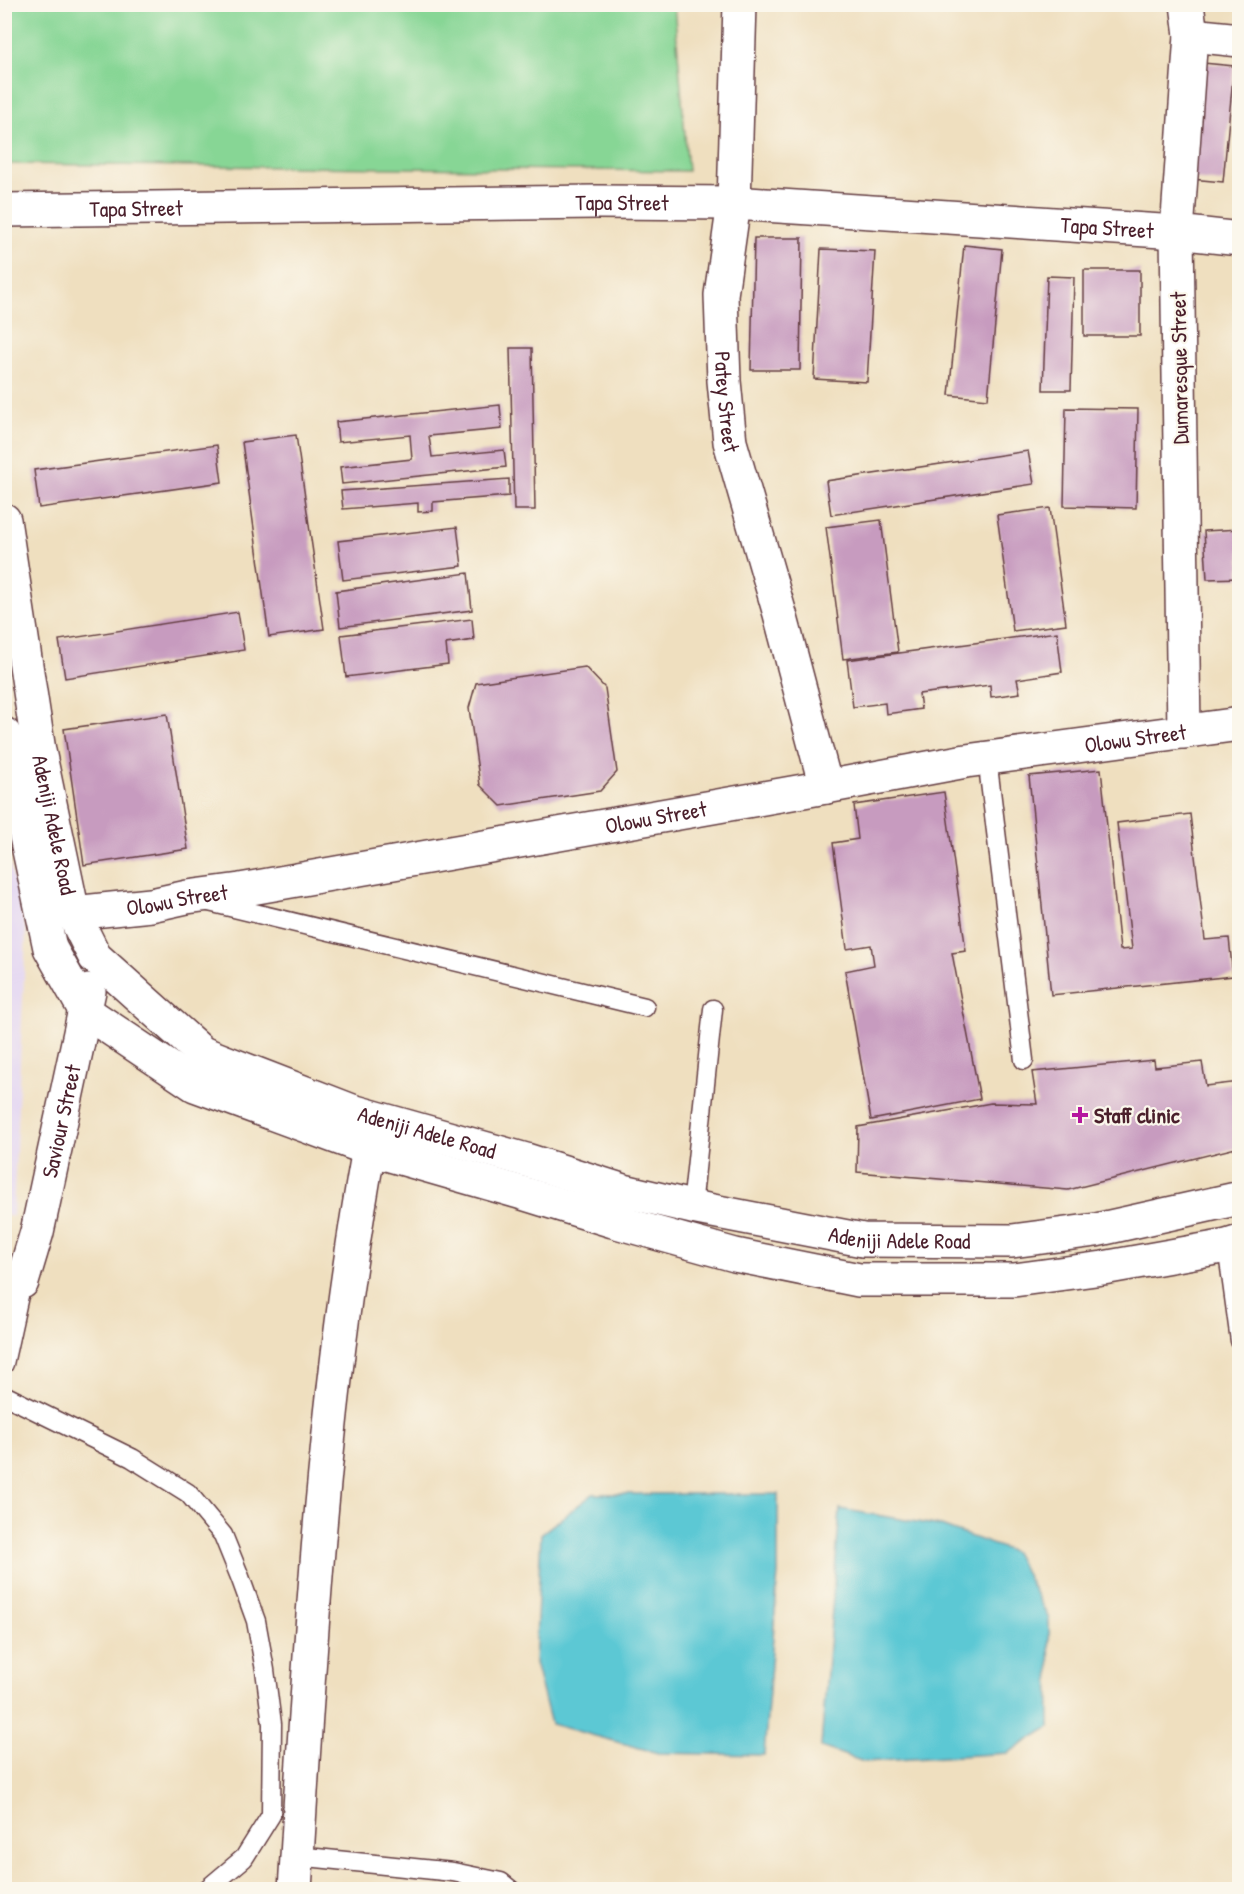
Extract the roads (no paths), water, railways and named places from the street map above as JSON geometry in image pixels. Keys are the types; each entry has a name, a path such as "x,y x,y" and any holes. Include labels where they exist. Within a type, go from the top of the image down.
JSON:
{"street":[{"name":"Patey Street","path":"740,4 734,203 721,295 724,381 730,442 780,614 826,787"},
{"path":"1189,20 1239,40"},
{"name":"Dumaresque Street","path":"1184,732 1177,232 1189,20"},
{"name":"Tapa Street","path":"4,210 597,202 734,203 1177,232 1239,239"},
{"name":"Adeniji Adele Road","path":"4,520 39,751 73,913 95,957 202,1053 352,1111 526,1160 624,1191 692,1207 862,1240 1012,1241 1096,1230 1239,1198"},
{"name":"Olowu Street","path":"73,913 151,905 187,897 240,890 987,758 1239,724"},
{"name":"Adeniji Adele Road","path":"4,734 50,948 86,1012 195,1084 369,1149 735,1255 859,1280 1014,1280 1103,1268 1233,1244"},
{"name":"Saviour Street","path":"13,1280 37,1232 70,1073 86,1012 95,957"},
{"path":"296,1890 326,1452 352,1247 369,1149"}],"lane":[{"path":"987,758 1024,1060"},
{"path":"187,897 645,1007"},
{"path":"692,1207 713,1009"},
{"path":"1233,1244 1239,1341"},
{"path":"4,1364 13,1280"},
{"path":"4,1395 132,1458 188,1493 223,1535 256,1621 266,1670 272,1724 271,1815 244,1858 206,1890"},
{"path":"297,1856 453,1872 501,1882 511,1890"}],"water":[{"path":"593,1494 778,1494 778,1573 764,1755 658,1753 551,1724 535,1663 541,1534"},
{"path":"840,1509 941,1526 1014,1552 1049,1619 1050,1727 1008,1753 864,1762 821,1747"}],"place":[{"name":"Staff clinic","path":"1080,1115"}]}
